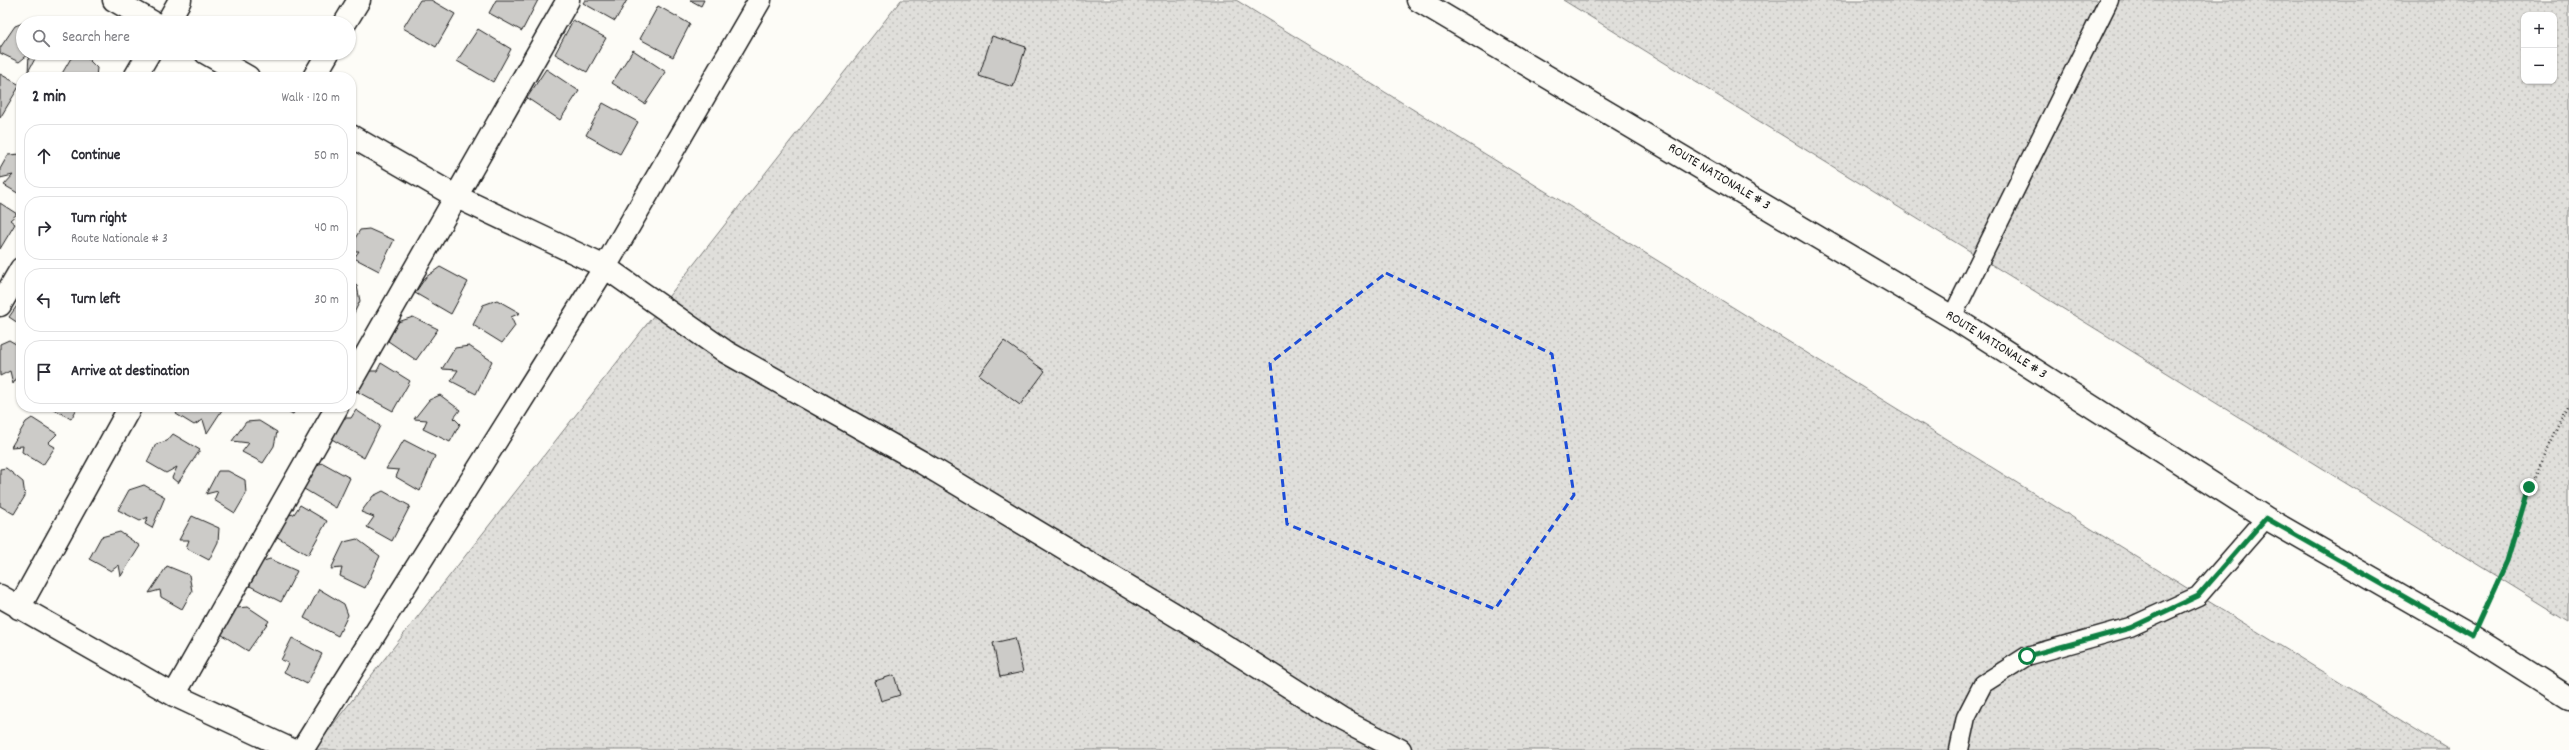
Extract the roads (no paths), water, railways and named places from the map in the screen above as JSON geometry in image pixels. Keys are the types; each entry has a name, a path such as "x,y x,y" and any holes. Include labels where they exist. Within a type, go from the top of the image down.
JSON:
{"street":[{"path":"114,0 142,16"},
{"path":"171,16 180,0"},
{"path":"349,16 359,0"},
{"path":"356,372 568,0"},
{"path":"302,750 605,267 760,0"},
{"name":"ROUTE NATIONALE # 3","path":"1418,0 1952,317 2266,518 2473,636 2569,698"},
{"path":"138,72 145,60"},
{"path":"218,60 239,72"},
{"path":"317,72 324,60"},
{"path":"356,139 455,196 605,267 726,352 923,463 1198,628 1342,720 1400,750"},
{"path":"0,304 16,277"},
{"path":"19,608 127,412"},
{"path":"174,695 333,412"},
{"path":"0,596 174,695 292,750"}],"lane":[{"path":"1952,317 2109,0"},
{"path":"1959,750 1966,717 1983,684 2027,656 2130,628 2198,596 2266,518"}]}
